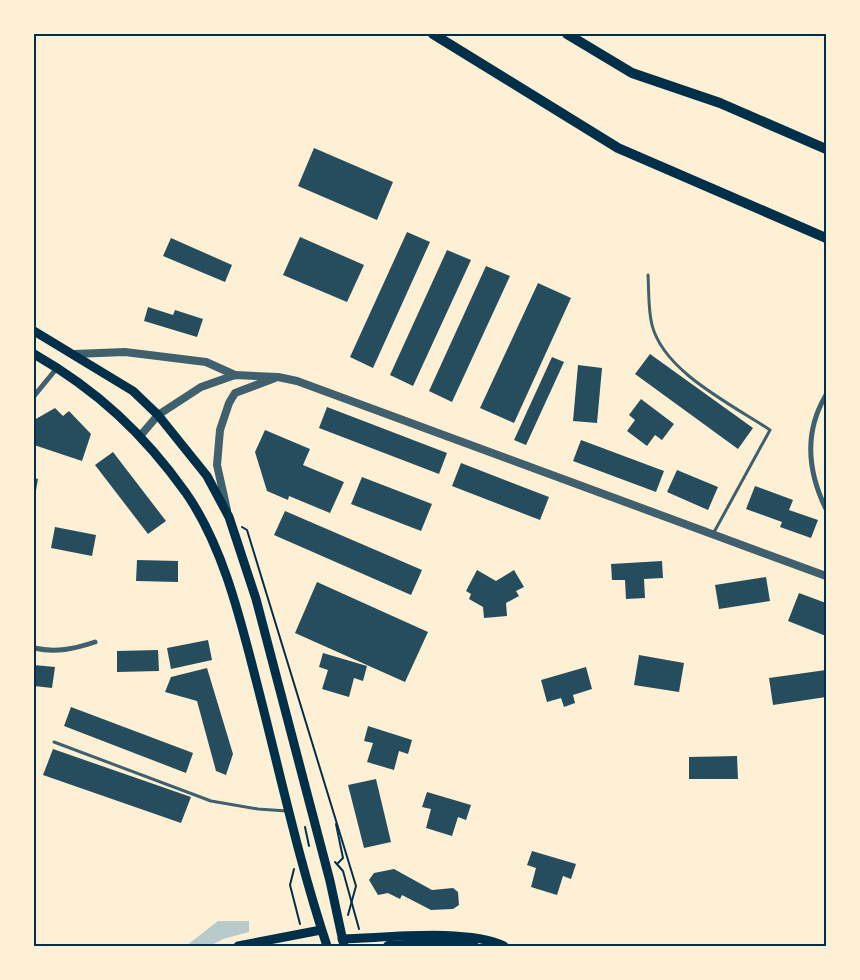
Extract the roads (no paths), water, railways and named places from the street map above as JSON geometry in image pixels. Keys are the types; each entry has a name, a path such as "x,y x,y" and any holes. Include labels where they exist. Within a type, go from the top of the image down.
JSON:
{"main road":[{"path":"433,34 618,148 826,238"},
{"path":"567,34 632,73 720,103 826,150"},
{"path":"34,331 133,391 158,415 207,476 228,517 256,599 330,881 343,943 467,936 489,939 504,946"},
{"path":"34,354 58,368 115,410 141,435 186,494 212,541 236,605 321,930 327,946"},
{"path":"238,946 321,930"},
{"path":"388,946 461,942 474,946"}],"street":[{"path":"74,354 125,352 206,362 235,375 278,377 297,381 826,576"},
{"path":"34,396 58,368"},
{"path":"141,435 158,415 201,387 235,375"},
{"path":"228,517 217,466 220,430 229,403 235,394 278,377"},
{"path":"826,395 811,435 810,461 816,488 826,509"},
{"path":"34,648 48,651 72,650 95,642"}],"lane":[{"path":"648,275 652,325 661,348 677,368 770,430 712,535"},
{"path":"54,742 211,801 258,809 290,811"}]}
